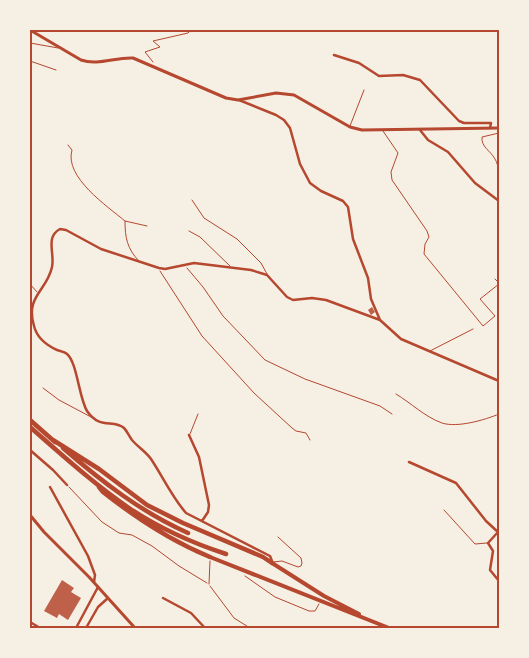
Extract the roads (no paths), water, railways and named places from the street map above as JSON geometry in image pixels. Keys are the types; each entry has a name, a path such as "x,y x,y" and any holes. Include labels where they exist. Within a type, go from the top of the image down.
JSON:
{"highway":[{"path":"30,420 83,466 134,504 188,533"},
{"path":"30,427 130,509 183,538 226,554"},
{"path":"53,440 99,469 147,504 177,520 256,554 272,563"},
{"path":"93,480 103,492 143,522 174,541 210,559"}],"main road":[{"path":"210,559 384,625"},
{"path":"272,563 324,596 389,628"}],"street":[{"path":"30,30 59,48 89,63 132,58 226,98 238,100 276,115 284,120 290,128 300,164 310,183 321,191 343,201 348,206 354,238 380,320"},
{"path":"334,56 359,63 379,76 403,75 420,80 459,121 464,123 491,123 490,128"},
{"path":"238,100 276,93 294,95 350,127 362,130 499,128"},
{"path":"420,130 428,140 448,152 475,183 499,201"},
{"path":"272,563 270,556 186,513 149,457 133,441 125,428 119,425 101,424 88,412 68,354 45,343 37,335 33,326 31,312 33,302 50,274 53,265 52,239 56,231 60,229 66,230 101,249 159,268 165,269 194,263 251,270 267,275 286,297 294,300 312,298 326,300 380,320 401,339 499,381"},
{"path":"189,435 199,456 209,505 208,512 202,521"},
{"path":"30,450 67,484"},
{"path":"410,462 456,483 486,521 499,532 488,543 493,551 490,570 499,581"},
{"path":"50,486 88,556 95,575 94,582"},
{"path":"30,515 135,628"},
{"path":"76,628 98,587"},
{"path":"86,628 98,607 108,598"},
{"path":"163,598 191,614 205,628"},
{"path":"30,622 40,628"}],"lane":[{"path":"30,42 59,48"},
{"path":"30,61 56,70"},
{"path":"350,127 364,90"},
{"path":"383,131 398,153 391,172 392,180 428,231 429,237 425,244 424,254 483,326 495,316 480,299 499,283 495,279"},
{"path":"499,133 482,137 481,141 496,160 499,171"},
{"path":"68,145 72,150 70,155 72,166 92,193 125,221 147,226"},
{"path":"192,200 204,218 238,239 261,263 267,275"},
{"path":"125,221 125,234 128,246 141,263"},
{"path":"189,230 200,237 231,267"},
{"path":"30,284 38,292"},
{"path":"430,351 473,329"},
{"path":"43,388 82,414 96,420"},
{"path":"396,394 442,423 469,422 499,414"},
{"path":"189,435 198,414"},
{"path":"444,510 475,544 488,543"},
{"path":"272,563 282,561 298,567 302,563 301,558 278,537"},
{"path":"209,584 210,559"}]}
